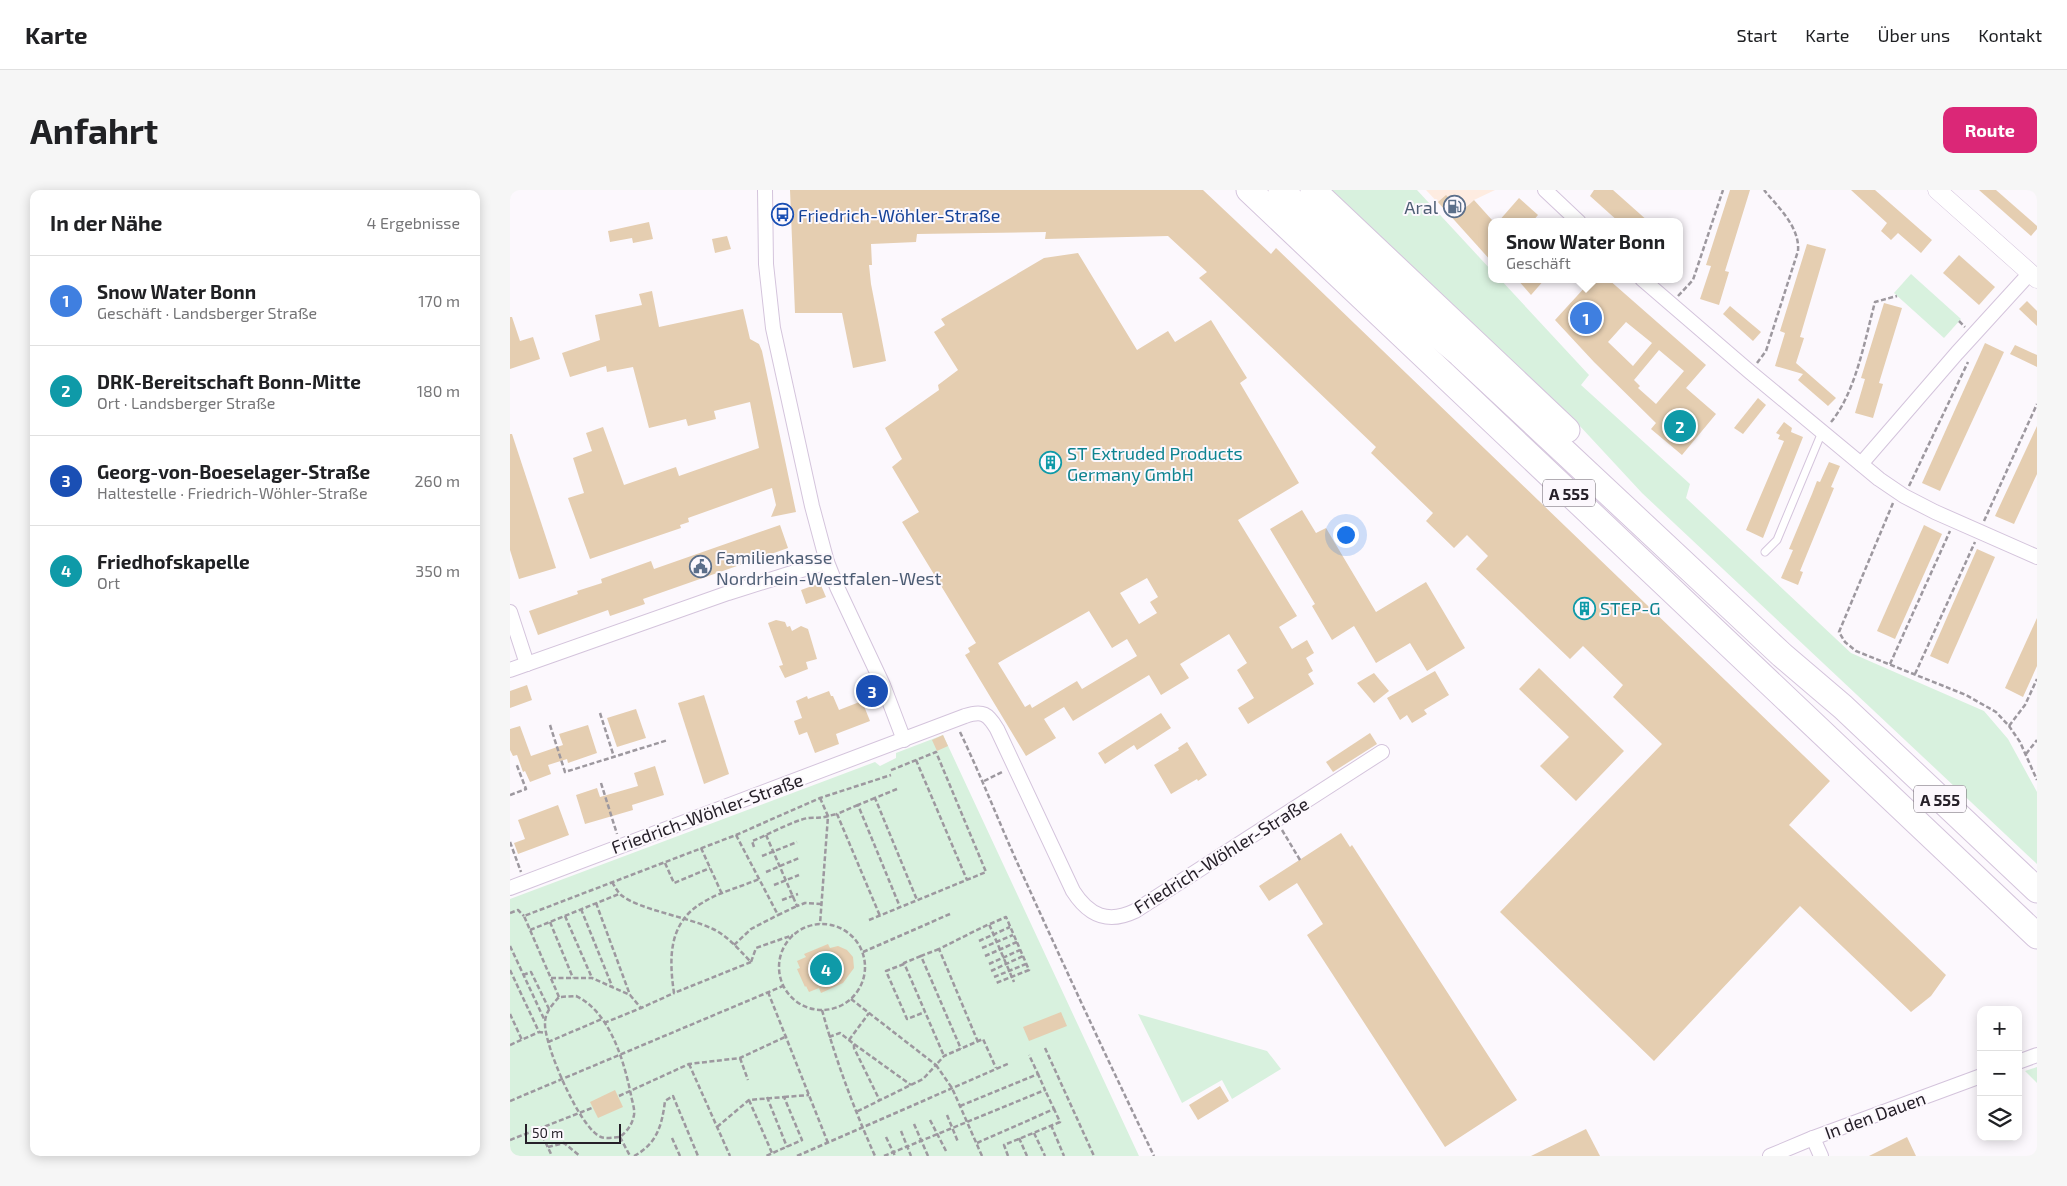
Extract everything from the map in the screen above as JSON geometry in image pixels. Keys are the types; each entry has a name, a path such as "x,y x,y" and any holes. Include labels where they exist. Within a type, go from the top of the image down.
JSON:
{"highway":[{"name":"A 555","path":"1249,190 2037,936"},
{"name":"A 555","path":"1281,190 1419,320 1460,354 1782,655 1843,707 2037,890"},
{"path":"1298,190 1340,234 1446,335 1460,354"},
{"path":"1313,190 1534,399 1630,496 1826,681 1843,707"}],"street":[{"path":"765,190 766,264 773,328 812,506 828,562 904,740"},
{"path":"1545,190 1575,218"},
{"path":"1861,464 1957,353 2034,276 1937,190"},
{"path":"1646,283 1822,432 1901,494 1955,521 2037,557"},
{"path":"510,670 728,593 828,562"},
{"path":"510,612 527,664"},
{"name":"Friedrich-Wöhler-Straße","path":"510,888 954,720 974,713 981,713 990,717 1072,891 1081,905 1092,913 1106,917 1120,916 1136,910 1382,752"},
{"path":"2022,1061 2037,1055"},
{"name":"In den Dauen","path":"1770,1156 1813,1138 1977,1077"},
{"path":"1813,1138 1821,1156"}],"lane":[{"path":"1765,552 1777,540 1822,432"}],"path":[{"path":"1670,304 1693,280 1722,190"},
{"path":"1750,372 1766,351 1798,251 1799,242 1789,220 1764,190"},
{"path":"1822,432 1837,414 1854,377 1876,302 1897,296"},
{"path":"1957,353 1968,362 1901,494 1840,632 1845,642 1856,651 1982,703 1996,712 2020,742 2037,780"},
{"path":"1915,675 2037,404"},
{"path":"1890,664 1955,521"},
{"path":"2009,726 2025,705 2037,679"},
{"path":"600,713 614,756"},
{"path":"954,720 984,781 1010,846 1088,1020 1154,1156"},
{"path":"550,725 565,772 668,740"},
{"path":"2025,755 2037,740"},
{"path":"869,920 986,872 936,752 889,771"},
{"path":"916,760 967,880"},
{"path":"510,795 526,788 516,763"},
{"path":"984,781 1002,773 1012,763"},
{"path":"524,916 736,835 820,798 891,775"},
{"path":"601,783 620,845"},
{"path":"754,847 752,841 807,818 818,819 837,814 898,789"},
{"path":"820,798 828,816 820,924"},
{"path":"875,798 917,900"},
{"path":"858,805 900,907"},
{"path":"837,814 880,916"},
{"path":"1275,820 1300,860"},
{"path":"736,835 778,915"},
{"path":"766,835 797,906"},
{"path":"510,842 525,882"},
{"path":"762,856 797,842"},
{"path":"700,848 722,894"},
{"path":"766,872 799,858"},
{"path":"665,862 674,883 710,868"},
{"path":"774,885 799,875"},
{"path":"674,993 670,968 672,944 677,929 685,918 702,903 759,879"},
{"path":"612,882 620,893 635,903 714,929 730,940 751,962"},
{"path":"530,930 620,893"},
{"path":"782,900 798,894"},
{"path":"596,903 630,995 640,1008"},
{"path":"734,945 751,929 797,906 805,903 821,904"},
{"path":"581,909 612,986"},
{"path":"510,913 518,910 524,916 559,996"},
{"path":"863,952 950,914"},
{"path":"565,916 592,978"},
{"path":"925,1012 907,1019 886,971 939,949 1006,917 1029,970 996,984"},
{"path":"550,922 574,978"},
{"path":"604,1023 751,962 756,948 793,935 806,927 820,924 841,928 858,942 863,952 865,967 863,982 851,1000 838,1008 822,1010 803,1006 788,994 783,986 779,972 780,958 785,945 793,935"},
{"path":"989,924 1014,982"},
{"path":"979,941 1010,927"},
{"path":"982,948 1014,935"},
{"path":"985,956 1017,942"},
{"path":"510,946 544,1021 548,1042 562,1079 579,1113 590,1129 602,1138 620,1137 630,1128 635,1112 629,1081 620,1055 602,1019 588,1002 576,996 559,996"},
{"path":"939,949 978,1042"},
{"path":"988,964 1020,950"},
{"path":"921,956 961,1049"},
{"path":"991,971 1023,956"},
{"path":"904,964 944,1056"},
{"path":"994,977 1026,964"},
{"path":"510,970 539,1032"},
{"path":"523,975 531,972 549,1009"},
{"path":"551,978 592,978 630,995"},
{"path":"510,1101 783,986"},
{"path":"768,992 828,1143"},
{"path":"544,1021 549,1009 559,996"},
{"path":"851,1000 936,1065 952,1088 982,1156"},
{"path":"822,1010 856,1112 875,1156"},
{"path":"849,1040 869,1012"},
{"path":"510,1014 522,1040"},
{"path":"548,1042 602,1019"},
{"path":"510,1045 539,1032 546,1033"},
{"path":"830,1038 840,1033 910,1086"},
{"path":"619,1096 689,1064 740,1058 787,1036"},
{"path":"856,1112 923,1079 944,1056 983,1040 996,1069"},
{"path":"854,1044 854,1048 880,1101"},
{"path":"1045,1048 1094,1156"},
{"path":"1008,1156 1004,1145 1060,1122 1029,1055"},
{"path":"740,1058 748,1080"},
{"path":"797,1156 1010,1063"},
{"path":"689,1064 730,1156"},
{"path":"960,1106 1038,1074"},
{"path":"884,1156 894,1154 922,1140 1045,1090"},
{"path":"717,1127 749,1100 809,1095"},
{"path":"634,1156 646,1150 660,1129 665,1101 673,1096 698,1156"},
{"path":"767,1097 787,1146"},
{"path":"766,1156 802,1140 784,1097"},
{"path":"749,1100 772,1154"},
{"path":"510,1140 592,1108"},
{"path":"977,1143 1054,1109"},
{"path":"947,1115 958,1142"},
{"path":"930,1120 946,1151"},
{"path":"914,1124 928,1156"},
{"path":"1050,1125 1064,1156"},
{"path":"540,1129 552,1156"},
{"path":"901,1131 911,1156"},
{"path":"1033,1132 1045,1156"},
{"path":"620,1137 630,1156"},
{"path":"672,1138 680,1156"},
{"path":"886,1138 894,1154"},
{"path":"1019,1138 1027,1156"},
{"path":"548,1147 564,1142 580,1156"}],"shaded area":[{"name":"Aral","path":"1426,190 1495,190 1474,200 1453,219"}],"green space":[{"path":"1328,190 1417,190 1488,267 1488,283 1504,283 1589,375 1581,385 1690,484 1686,498 1851,653 1984,711 2008,739 2037,792 2037,864 1642,493 1578,424"},
{"path":"1911,274 1961,319 1944,338 1894,293"},
{"path":"943,735 1139,1156 510,1156 510,899 875,762 880,766 896,758 896,753"},
{"path":"1138,1014 1267,1051 1281,1069 1232,1099 1222,1080 1182,1103"},
{"path":"2037,1067 2037,1083 2025,1071"}],"building":[{"name":"STEP-G","path":"790,190 1203,190 1271,254 1276,248 1830,781 1789,825 1946,975 1931,996 1911,1012 1800,906 1654,1061 1500,912 1662,744 1613,697 1623,685 1583,646 1570,659 1476,569 1488,556 1467,535 1454,548 1426,521 1433,513 1371,453 1376,447 1199,278 1207,272 1168,236 1045,239 1046,232 917,234 916,242 871,244 872,265 869,265 871,284 886,361 853,368 842,313 795,313"},
{"path":"1594,190 1613,190 1644,218 1615,218 1590,196"},
{"path":"1730,190 1750,190 1725,271 1729,272 1719,305 1700,299 1711,266 1706,265"},
{"path":"1851,190 1875,190 1932,240 1921,253 1898,233 1891,240 1881,231 1887,223"},
{"path":"1979,190 1996,190 2037,226 2037,229 2031,236"},
{"path":"1446,195 1462,211 1474,200 1490,218 1488,218 1488,258 1438,202"},
{"path":"1519,198 1538,215 1535,218 1502,218"},
{"path":"649,222 653,239 633,243 632,238 610,242 608,231"},
{"path":"727,236 731,249 715,253 712,239"},
{"path":"1807,244 1826,249 1800,337 1804,338 1796,363 1836,398 1828,406 1798,380 1803,374 1775,366 1785,333 1780,331"},
{"name":"ST Extruded Products Germany GmbH","path":"1078,253 1137,350 1168,331 1175,342 1211,320 1247,378 1240,383 1299,483 1238,520 1297,616 1279,627 1292,649 1307,640 1314,653 1306,658 1313,671 1308,674 1314,684 1248,724 1238,708 1254,698 1237,670 1247,663 1229,634 1180,664 1189,678 1161,695 1149,675 1073,721 1064,707 1044,719 1056,738 1026,756 965,655 970,652 968,648 976,643 902,522 919,512 892,467 902,459 885,428 939,390 938,385 958,370 934,332 945,325 941,319 1044,258","holes":["1147,578 1158,597 1150,602 1157,613 1139,624 1120,593","1089,611 1112,648 1127,639 1137,656 1082,689 1077,681 1032,708 1030,704 1025,707 998,663"]},
{"path":"1959,255 1995,287 1979,305 1943,273"},
{"path":"1520,283 1542,283 1531,295"},
{"path":"1585,283 1613,283 1706,365 1686,388 1716,414 1682,455 1651,429 1656,423 1594,362 1555,320 1587,285","holes":["1626,322 1652,343 1633,366 1608,342","1659,350 1684,371 1656,404 1638,388 1640,386 1634,380"]},
{"path":"652,291 659,327 743,309 750,339 759,344 762,351 796,512 771,517 776,505 772,488 688,518 689,522 680,525 681,528 590,559 568,498 584,493 573,458 592,451 586,433 603,427 624,485 676,467 679,476 759,448 750,402 714,411 716,419 688,426 686,419 649,428 633,367 607,372 606,366 570,377 562,353 600,340 595,315 642,305 639,294"},
{"path":"2027,301 2037,311 2037,326 2019,309"},
{"path":"1884,303 1902,308 1879,383 1883,384 1873,418 1855,413 1865,379 1861,378"},
{"path":"1730,306 1761,332 1753,341 1723,314"},
{"path":"510,317 512,317 520,341 533,337 540,359 510,369"},
{"path":"1985,343 2004,352 1940,491 1922,483"},
{"path":"2015,345 2037,355 2037,367 2010,354"},
{"path":"1758,398 1766,405 1743,434 1734,428"},
{"path":"1784,422 1792,428 1791,432 1803,437 1763,538 1746,530 1784,441 1778,439 1780,435 1776,433"},
{"path":"2037,426 2037,474 2014,524 1995,516"},
{"path":"510,434 512,434 556,568 519,579 510,550"},
{"path":"1829,462 1840,466 1831,487 1834,488 1800,571 1803,572 1798,585 1781,578 1793,550 1789,549 1817,481 1820,482"},
{"path":"1302,510 1316,533 1326,528 1376,612 1426,582 1465,648 1427,671 1410,643 1376,663 1354,626 1332,640 1312,606 1315,604 1270,529"},
{"path":"780,525 788,548 643,599 645,604 610,616 608,610 538,635 529,611 578,594 577,591 602,583 601,579 651,561 654,569"},
{"path":"1924,525 1942,534 1895,639 1877,631"},
{"path":"1977,549 1995,557 1948,664 1930,656"},
{"path":"820,583 826,597 806,604 801,590"},
{"path":"2037,618 2037,666 2023,697 2005,688"},
{"path":"776,620 785,622 792,631 801,626 808,629 817,659 806,662 808,669 785,678 779,666 783,665 768,623"},
{"path":"1539,668 1624,751 1576,801 1540,766 1569,737 1519,689"},
{"path":"1435,671 1449,695 1424,710 1427,714 1412,723 1407,715 1400,720 1387,698"},
{"path":"1374,673 1389,691 1374,703 1357,683"},
{"path":"527,685 532,700 510,708 510,691"},
{"path":"829,691 839,710 862,701 870,721 836,734 839,744 815,753 807,732 799,735 794,721 802,718 796,701 807,696 808,699"},
{"path":"704,695 729,774 704,784 678,703"},
{"path":"636,709 646,738 617,747 607,718"},
{"path":"1161,713 1171,728 1137,750 1134,745 1105,764 1098,753"},
{"path":"588,725 597,753 568,763 567,759 548,765 551,774 530,782 525,771 523,772 517,755 513,756 510,750 510,729 520,726 531,756 563,745 559,734"},
{"path":"1370,733 1377,744 1333,772 1326,762"},
{"path":"943,735 948,746 937,751 932,740"},
{"path":"1187,742 1207,775 1171,794 1154,765 1179,750 1178,748"},
{"path":"655,766 664,795 632,805 633,810 585,824 576,795 597,788 600,797 638,786 634,773"},
{"path":"558,805 569,835 518,854 514,843 525,839 518,820"},
{"path":"1341,833 1350,847 1352,845 1517,1100 1445,1147 1307,935 1323,924 1297,883 1269,901 1259,886"},
{"path":"828,944 830,948 838,946 847,950 853,957 854,968 843,983 821,993 819,988 809,992 797,969 800,968 797,961 806,957 804,954"},
{"path":"1061,1012 1067,1026 1029,1041 1023,1027"},
{"path":"1220,1086 1229,1101 1198,1120 1189,1105"},
{"path":"615,1090 623,1107 598,1118 590,1102"},
{"path":"1586,1129 1600,1156 1531,1156"},
{"path":"1907,1137 1916,1156 1869,1156"}],"place":[{"name":"Aral","path":"1454,207"},
{"name":"Friedrich-Wöhler-Straße","path":"782,215"},
{"name":"Snow Water Bonn","path":"1586,318"},
{"name":"DRK-Bereitschaft Bonn-Mitte","path":"1680,426"},
{"name":"ST Extruded Products Germany GmbH","path":"1051,463"},
{"name":"Familienkasse Nordrhein-Westfalen-West","path":"700,567"},
{"name":"STEP-G","path":"1584,608"},
{"name":"Georg-von-Boeselager-Straße","path":"872,691"},
{"name":"Friedhofskapelle","path":"826,969"}]}
